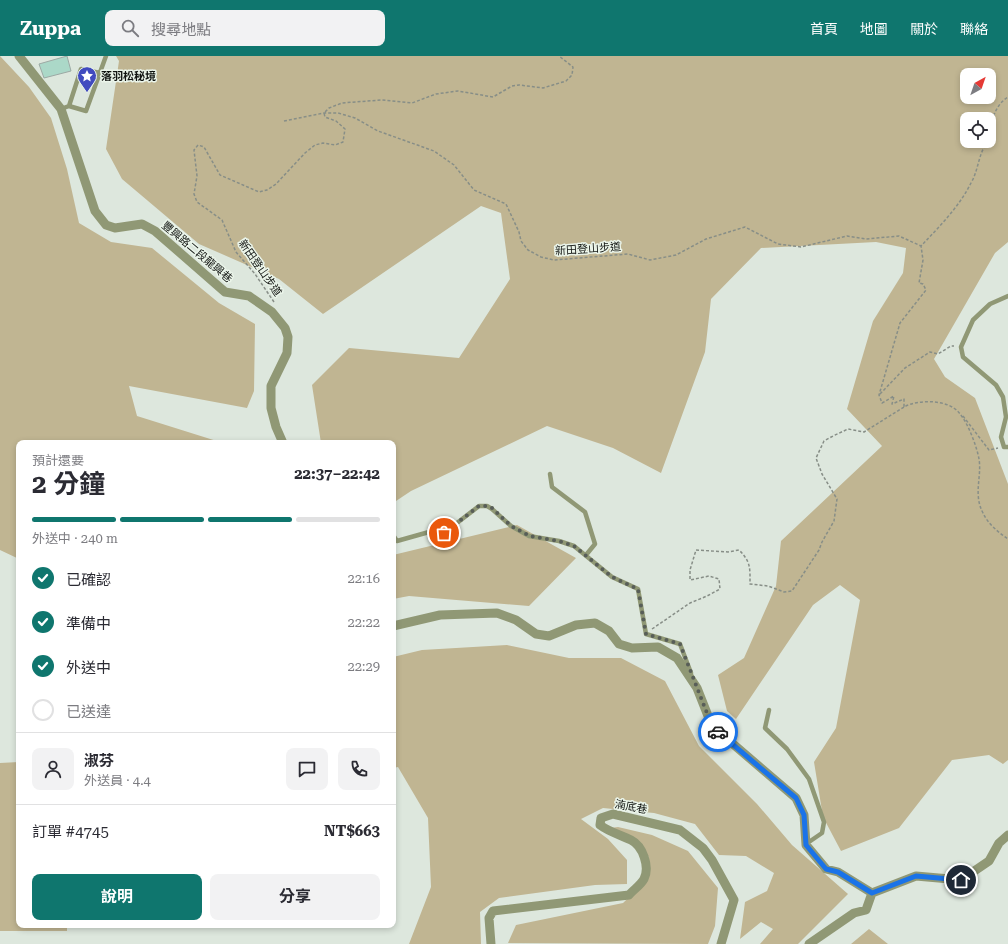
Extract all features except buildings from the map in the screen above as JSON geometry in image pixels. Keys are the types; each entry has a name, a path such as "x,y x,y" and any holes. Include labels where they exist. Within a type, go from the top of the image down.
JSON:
{"street":[{"name":"豐興路二段龍興巷","path":"19,56 65,108 95,211 106,225 115,228 142,224 155,231 226,292 249,296 272,312 285,328 288,337 287,353 271,386 271,408 276,427 282,440"},
{"path":"396,625 440,615 497,613 516,620 536,634 549,636 576,625 595,623 609,631 619,644 632,648 658,647 677,658 697,688 712,726 796,798 804,815 806,845 826,869 838,872 872,893"},
{"name":"湳底巷","path":"491,944 489,918 493,911 629,895 644,878 646,867 645,858 633,841 605,829 600,825 601,818 613,814 680,830 703,848 712,860 734,900 721,944"},
{"path":"809,944 854,913 866,910 872,893 916,876 961,880 989,862 999,844 1008,835"}],"lane":[{"path":"100,73 81,69 65,108 86,111 100,73 106,56"},
{"path":"1006,447 1001,437 1006,417 1003,397 996,385 963,358 960,347 973,320 990,304 1008,296"},
{"path":"550,474 552,487 585,512 595,544 586,555"},
{"path":"396,540 397,541 429,532 444,533 479,506 487,506 492,508 511,526 530,536 559,541 574,546 612,577 638,589 646,634 680,644 697,688"},
{"path":"769,710 765,728 787,749 809,779 824,822 822,833 806,845"}],"path":[{"path":"284,121 324,114 329,108 342,103 382,100 412,103 436,94 458,91 493,96 519,85 543,88 566,81 572,75 573,67 559,56"},
{"path":"996,112 1001,101 1008,97"},
{"name":"新田登山步道","path":"324,114 338,113 356,118 378,131 434,151 454,165 474,190 506,204 519,232 520,241 528,250 541,257 554,260 628,254 650,260 676,255 706,239 745,227 778,244 801,247 847,236 866,239 899,236 921,246"},
{"name":"新田登山步道","path":"276,306 255,274 236,252 222,220 197,202 194,194 197,176 194,150 198,145 204,147 220,175 260,192 267,190 276,184 305,153 315,145 335,145 343,142 345,129 336,121 325,117 324,114"},
{"path":"904,407 904,399 892,404 894,396 882,403 879,395 900,323 926,290 923,284 919,283 923,260 921,246 950,215 972,183 982,148"},
{"path":"879,395 905,368 930,352 938,354 951,346 960,347"},
{"path":"646,634 690,603 720,589 719,579 709,576 690,580 690,570 696,550 728,552 739,550 748,559 750,584 768,586 784,592 792,591 819,550 834,521 837,499 822,474 816,458 824,441 848,429 864,432 914,402 936,402 946,404 960,412 989,450 1006,447"},
{"path":"960,412 967,426 979,459 977,492 982,512 993,528 1008,539"}],"shaded area":[{"path":"0,56 29,87 51,118 67,169 79,223 111,242 152,248 219,303 255,324 254,391 247,408 129,386 137,416 213,440 16,440 16,558 0,550"},
{"path":"116,56 1008,56 1008,242 995,253 934,359 945,377 975,398 1008,484 1008,760 1003,764 989,755 952,760 899,828 841,851 823,817 814,762 836,728 860,600 840,585 813,605 736,719 727,711 718,675 744,658 776,586 781,541 882,446 847,409 873,321 903,273 906,248 876,242 761,248 711,299 705,352 661,473 613,448 547,426 411,491 396,501 396,440 321,440 312,385 349,348 459,358 510,279 501,213 481,206 323,314 279,279 199,244 122,179 106,149 119,61"},
{"path":"517,525 576,558 529,606 409,596 396,598 396,554"},
{"path":"507,645 569,658 621,658 665,681 699,746 757,804 792,845 848,894 798,944 760,944 773,929 761,922 740,939 745,902 767,891 774,873 746,856 719,855 695,824 654,813 603,808 581,819 608,839 627,860 627,884 595,885 499,898 480,912 481,944 409,944 431,887 428,818 398,767 396,767 396,656 422,650"},
{"path":"16,762 16,928 67,928 67,931 0,931 0,763"},
{"path":"618,827 652,835 688,851 718,888 715,926 708,944 508,943 516,925 623,903 647,880 649,857 610,828"},
{"path":"869,929 888,944 851,944"}],"way so far":[{"path":"444,533 479,506 487,506 492,508 511,526 530,536 559,541 574,546 612,577 638,589 646,634 680,644 712,726 718,732"}],"place":[{"name":"落羽松秘境","path":"87,93"}],"route":[{"path":"718,732 796,798 804,815 806,845 826,869 838,872 872,893 893,883 916,876 961,880"}]}
